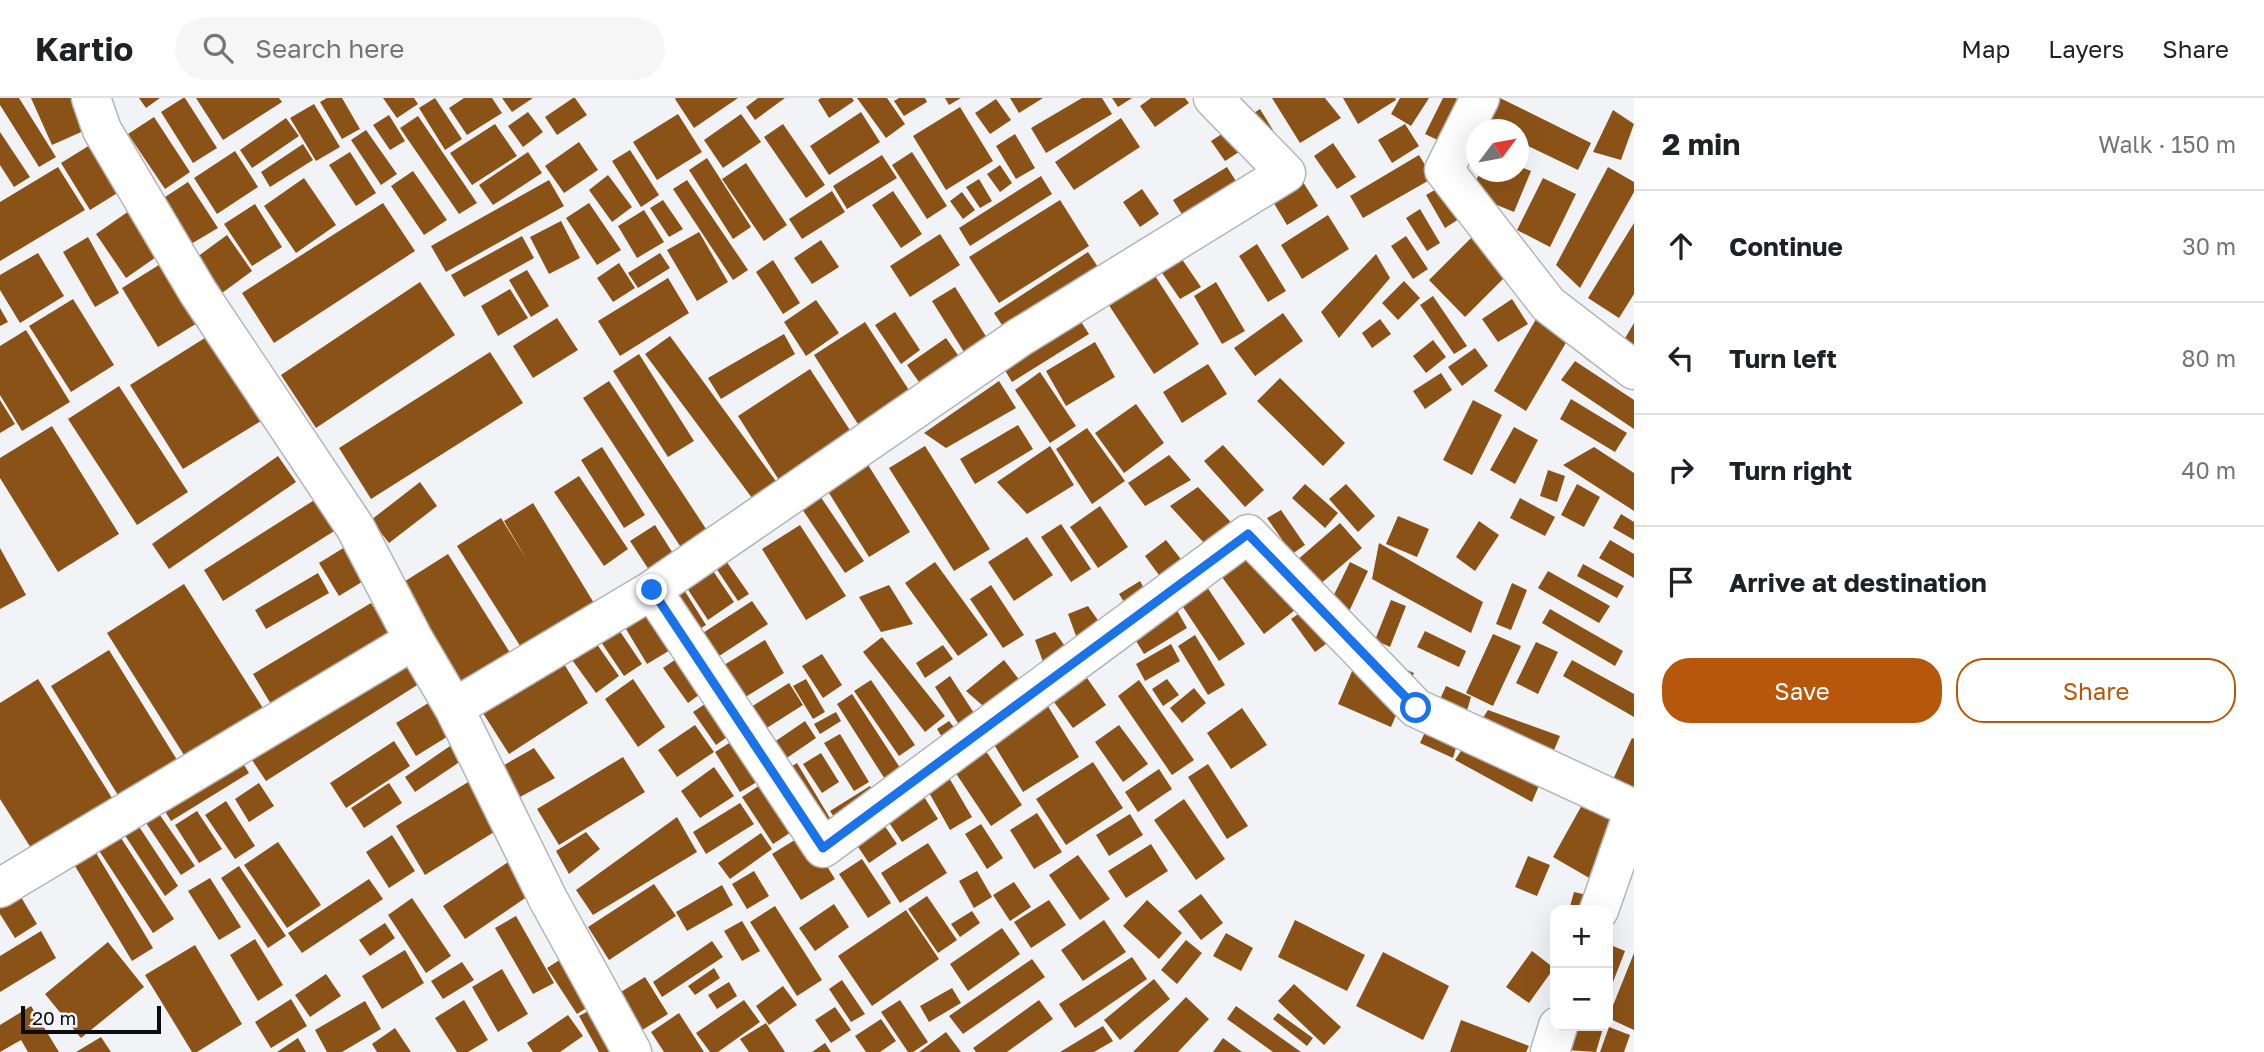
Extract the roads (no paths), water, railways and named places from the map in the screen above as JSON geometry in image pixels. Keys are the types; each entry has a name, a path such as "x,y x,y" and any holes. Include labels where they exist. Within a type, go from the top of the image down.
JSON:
{"street":[{"path":"91,98 102,130 191,281 355,527 414,640 454,708 548,899 632,1052"},
{"path":"454,708 652,590 1020,337 1286,173 1213,98"},
{"path":"1480,98 1444,170 1548,304 1634,370"},
{"path":"652,590 823,848 1248,534 1416,708 1634,810 1601,905"},
{"path":"0,888 414,640"},
{"path":"1550,1052 1556,1031"}]}
